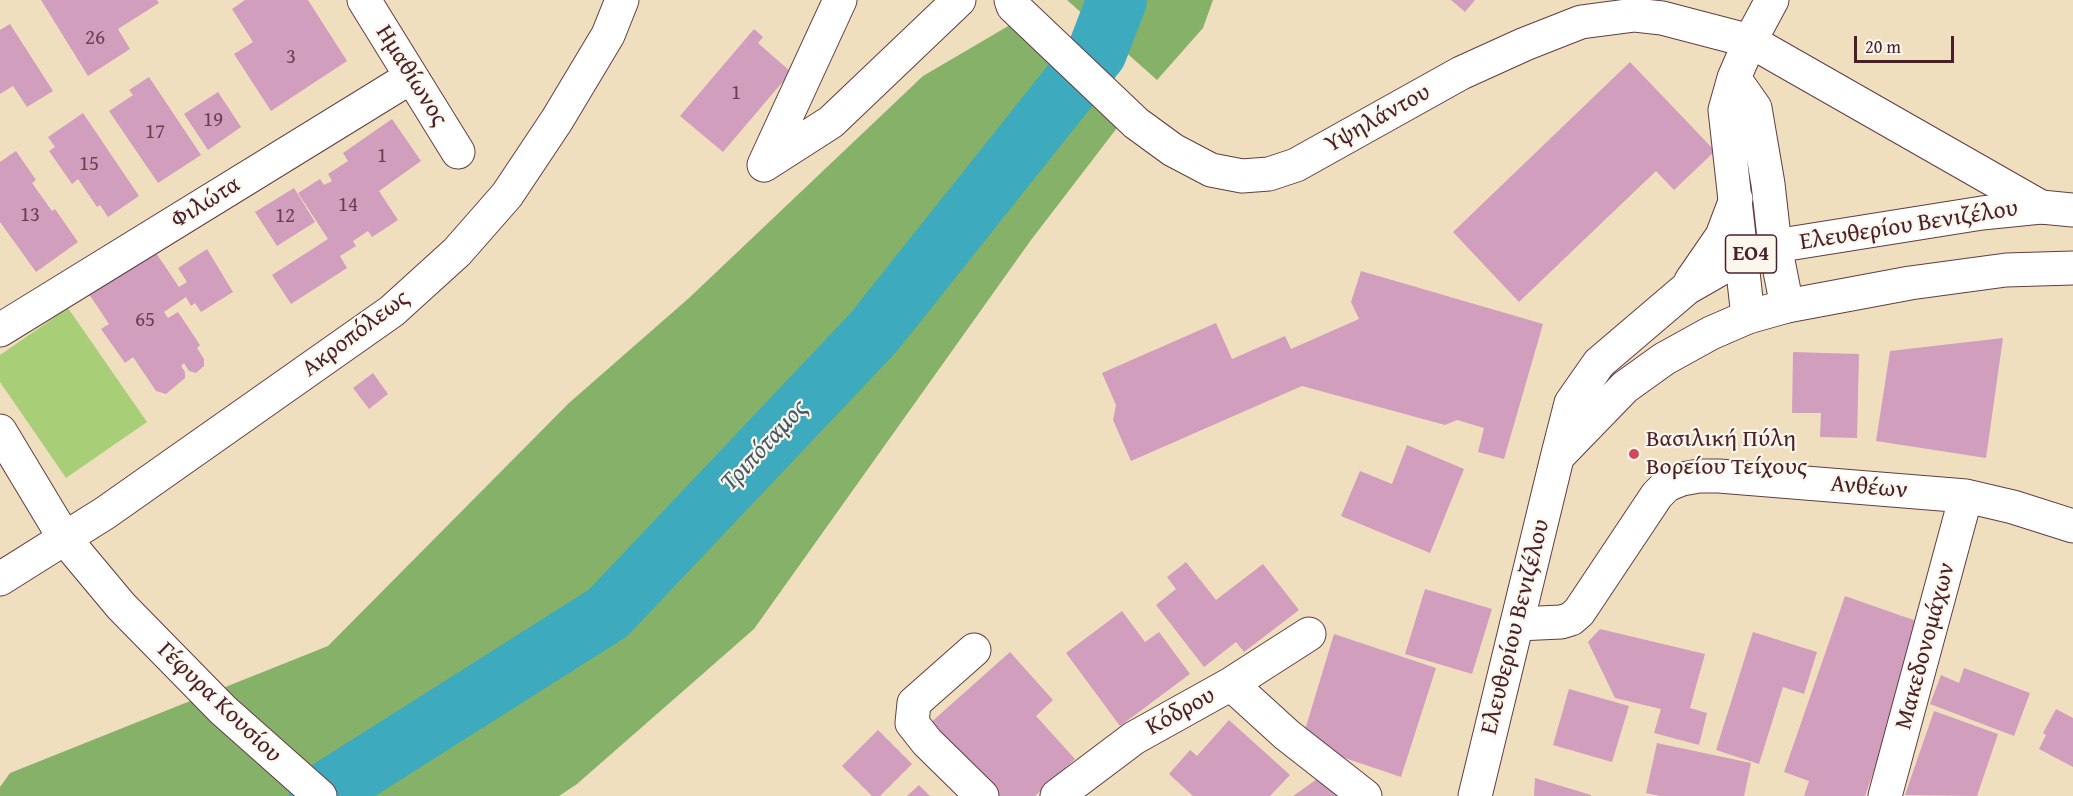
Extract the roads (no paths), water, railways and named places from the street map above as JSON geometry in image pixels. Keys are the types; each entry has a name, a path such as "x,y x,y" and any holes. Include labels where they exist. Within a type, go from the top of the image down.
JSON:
{"street":[{"name":"Ημαθίωνος","path":"364,0 458,152"},
{"name":"Ακροπόλεως","path":"0,579 66,539 392,311 457,252 507,195 557,120 608,35 622,0"},
{"path":"840,0 764,165 831,122 959,0"},
{"path":"1748,317 1725,110 1734,78 1750,41 1772,0"},
{"name":"Υψηλάντου","path":"1012,3 1136,123 1173,150 1211,170 1242,176 1269,174 1296,165 1461,73 1581,22 1636,7 1662,18 1750,41 2041,207"},
{"name":"Φιλώτα","path":"0,330 411,77"},
{"path":"1734,78 1755,108 1768,184 1775,246 1787,306"},
{"path":"1687,288 1722,236 1736,199"},
{"name":"Ελευθερίου Βενιζέλου","path":"1475,796 1571,403 1599,363 1687,288 1741,257 1775,246 1982,213 2041,207 2073,210"},
{"name":"ΕΟ4","path":"1557,458 1625,387 1664,359 1711,333 1748,317 1787,306 1910,283 2006,270 2073,268"},
{"name":"Γέφυρα Κουσίου","path":"0,431 66,539 121,606 223,710 320,796"},
{"name":"Ανθέων","path":"1517,624 1561,622 1571,619 1579,612 1657,495 1667,485 1699,476 1966,496 2013,507 2073,526"},
{"name":"Μακεδονομάχων","path":"1885,796 1966,496"},
{"name":"Κόδρου","path":"1057,796 1134,738 1231,684 1309,634"},
{"path":"974,650 914,703 912,723 927,742 982,796"},
{"path":"1231,684 1287,735 1365,796"}],"waterway":[{"name":"Τριπόταμος","path":"319,796 608,613 873,333 1097,52 1117,0"}],"place":[{"name":"Βασιλική Πύλη Βορείου Τείχους","path":"1634,454"}]}
